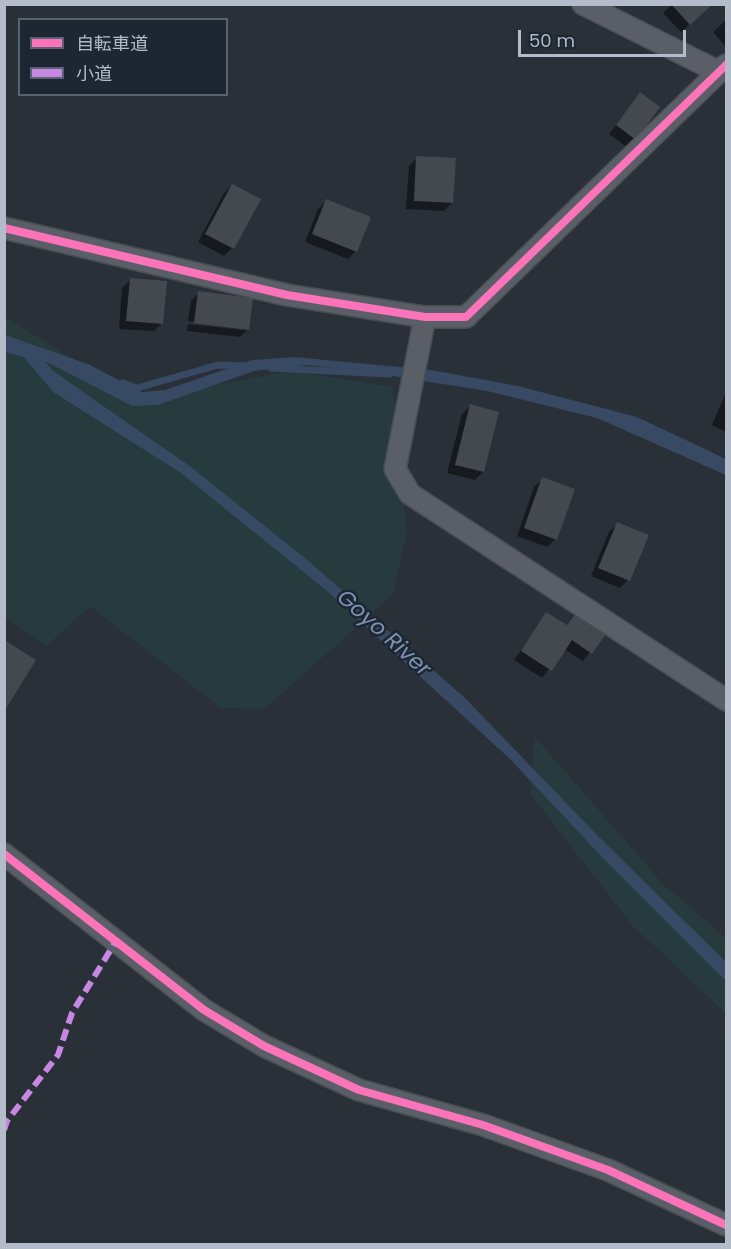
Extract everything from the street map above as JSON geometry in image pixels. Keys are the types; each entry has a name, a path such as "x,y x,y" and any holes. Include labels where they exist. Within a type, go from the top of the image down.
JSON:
{"street":[{"path":"4,228 287,295 425,317 466,317 723,68 583,4"},
{"path":"425,317 395,469 410,494 726,700"},
{"path":"4,854 204,1010 264,1046 359,1090 483,1125 608,1170 726,1225"}],"green space":[{"path":"4,316 138,400 290,371 393,387 407,532 393,595 264,709 221,708 90,606 46,646 5,618"},
{"path":"535,737 663,884 726,938 726,1014 633,926 530,794"}],"water":[{"name":"Goyo River","path":"5,335 88,364 142,392 165,390 253,360 294,357 431,370 518,386 637,417 726,459 726,475 597,418 487,391 380,374 307,365 254,371 158,405 132,406 45,361 53,371 191,467 305,558 465,698 599,837 726,962 726,981 602,857 510,759 327,591 181,473 53,392 24,357 5,352"}],"building":[{"path":"671,4 713,4 690,25"},
{"path":"640,92 660,107 636,140 616,125"},
{"path":"416,156 456,158 453,203 414,201"},
{"path":"232,184 261,199 234,249 205,234"},
{"path":"326,199 371,217 357,252 312,234"},
{"path":"130,278 167,281 163,324 126,321"},
{"path":"198,291 253,298 249,330 194,323"},
{"path":"470,404 499,412 484,472 455,465"},
{"path":"542,477 575,489 557,540 524,528"},
{"path":"617,522 649,535 630,581 598,568"},
{"path":"585,599 615,621 592,654 572,640 552,671 521,651 546,612 567,625"},
{"path":"6,641 36,660 4,712 4,643"}],"waterway":[{"path":"123,383 137,388 218,365 245,366"},
{"path":"271,368 389,374"}],"marked path":[{"path":"4,1130 7,1121 58,1055 72,1013 116,941"}],"cycle path":[{"path":"4,228 287,295 425,317 466,317 726,65"},
{"path":"4,854 204,1010 264,1046 359,1090 483,1125 608,1170 726,1225"}]}
